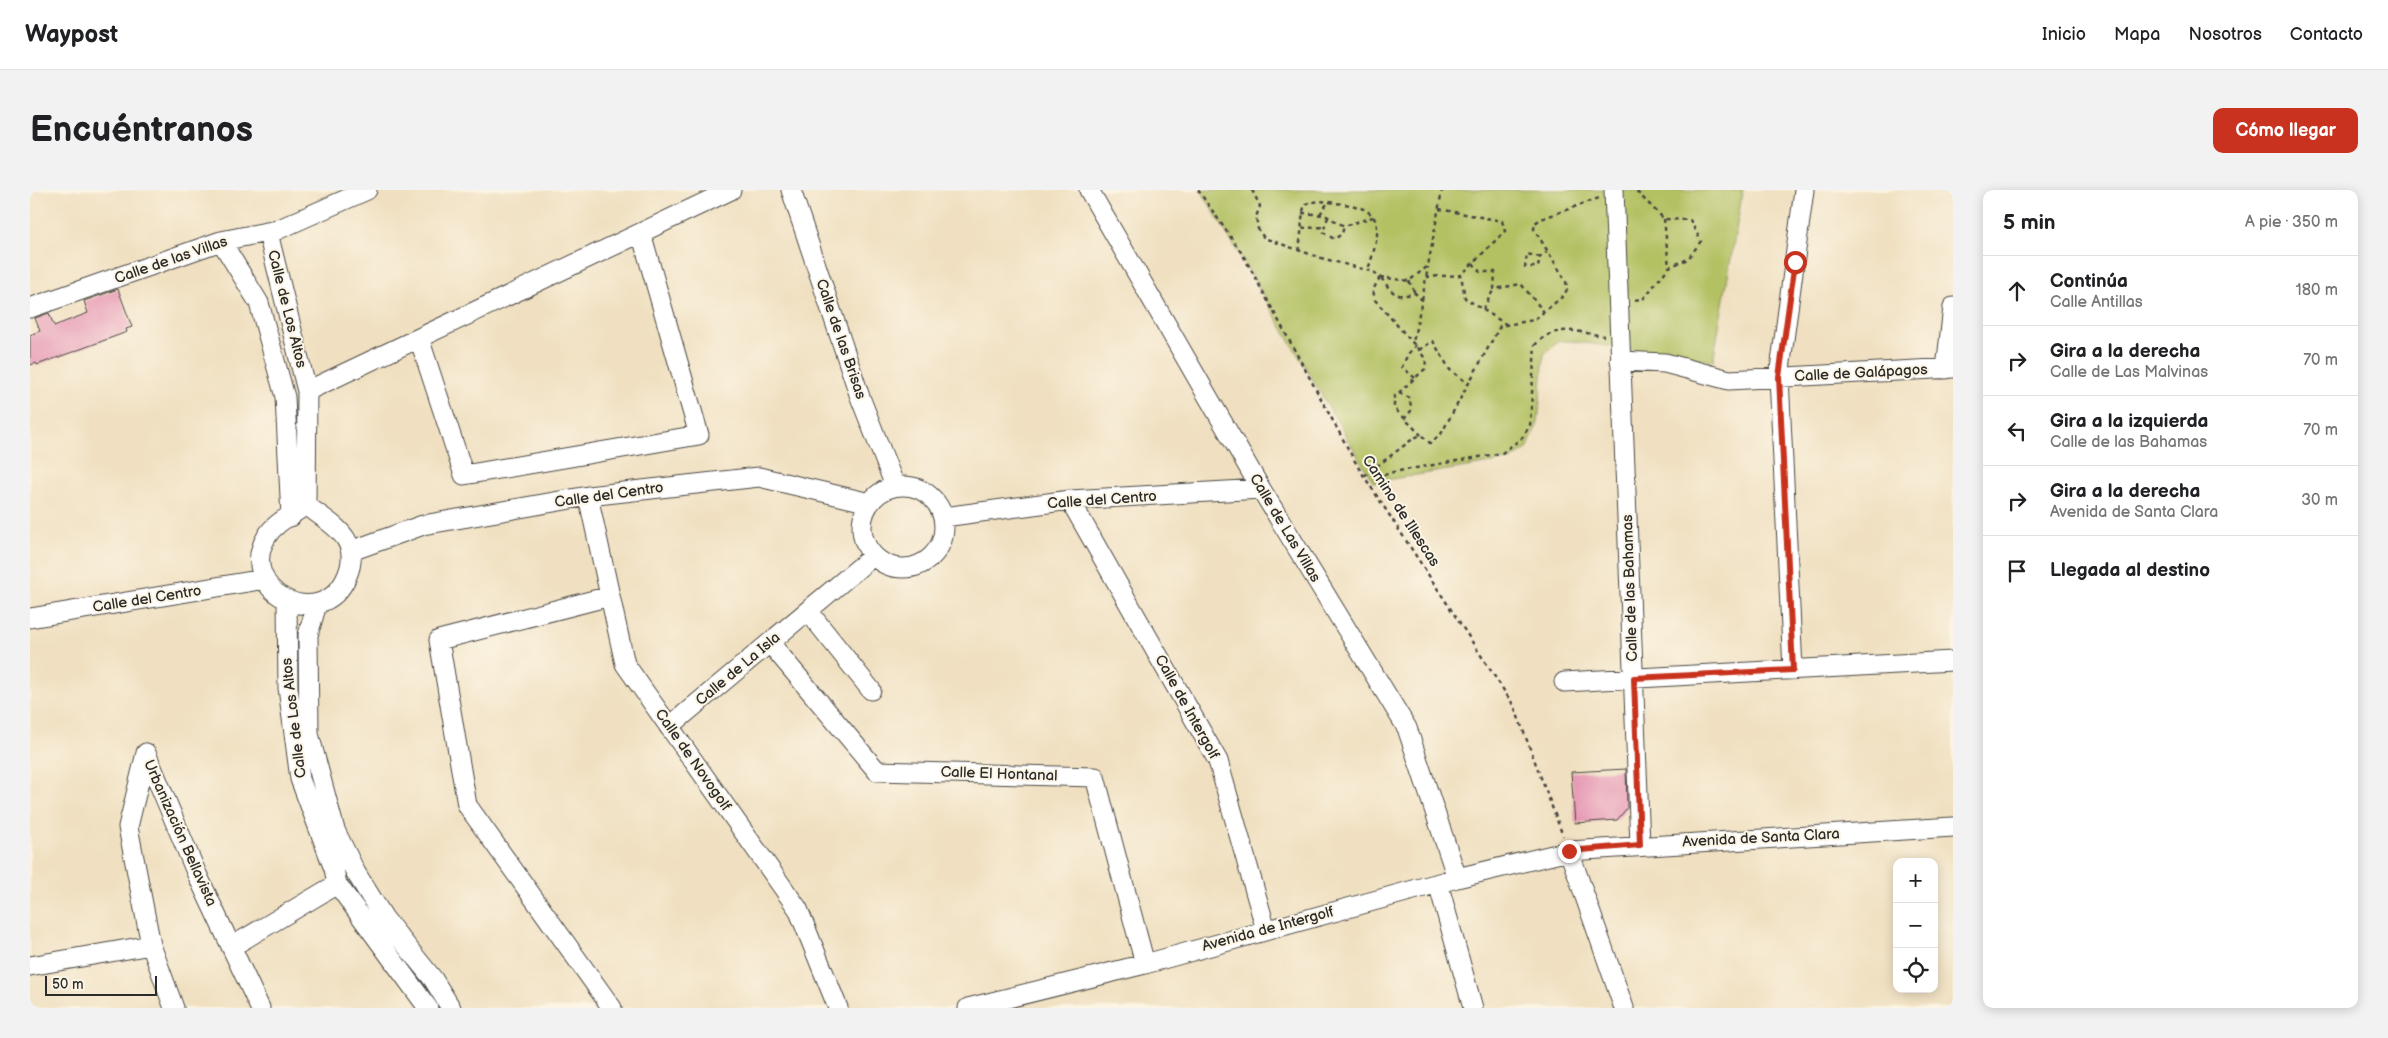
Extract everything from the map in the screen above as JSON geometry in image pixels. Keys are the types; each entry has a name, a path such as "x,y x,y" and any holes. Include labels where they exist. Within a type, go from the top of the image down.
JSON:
{"street":[{"name":"Calle de las Villas","path":"30,308 221,240 268,233 367,190"},
{"path":"307,391 731,190"},
{"name":"Calle de las Brisas","path":"791,190 860,398 895,486"},
{"name":"Calle de Las Villas","path":"1089,190 1261,490 1407,728 1457,878"},
{"path":"1793,670 1779,377 1804,190"},
{"name":"Calle de las Bahamas","path":"1614,192 1640,845"},
{"name":"Calle de Los Altos","path":"268,233 307,391 298,511"},
{"path":"419,338 464,475 699,435 641,233"},
{"name":"Calle de Los Altos","path":"221,240 259,303 285,398 298,511"},
{"path":"1949,369 1953,307"},
{"name":"Calle de Galápagos","path":"1620,361 1665,363 1729,380 1949,369"},
{"name":"Calle del Centro","path":"351,551 423,525 588,496 759,477 870,503"},
{"path":"895,486 909,486 923,490 934,499 944,517 945,531 940,545 929,559 917,566 902,568 888,566 873,556 865,544 862,530 863,516 870,503 881,492 895,486"},
{"name":"Calle del Centro","path":"944,517 1070,500 1261,490"},
{"name":"Calle de Novogolf","path":"588,496 625,664 798,909 838,1008"},
{"name":"Calle de Intergolf","path":"1070,500 1218,761 1266,930"},
{"path":"298,511 335,524 345,536 351,551 351,567 343,586 331,597 317,604 301,605 287,601 274,592 265,579 261,567 261,551 267,536 277,524 298,511"},
{"name":"Calle de La Isla","path":"669,727 873,556"},
{"name":"Calle del Centro","path":"30,618 265,579"},
{"path":"610,596 439,640 467,805 612,1008"},
{"name":"Calle de Los Altos","path":"287,601 288,688 300,779 334,869 337,884 428,1008"},
{"name":"Calle de Los Altos","path":"317,604 308,635 309,734 335,830 356,873 384,918 433,979 451,1008"},
{"path":"808,611 871,690"},
{"name":"Calle El Hontanal","path":"770,643 877,771 1095,776 1145,964"},
{"path":"1564,682 1953,661"},
{"name":"Urbanización Bellavista","path":"174,1008 151,945 128,826 146,753 196,872 260,1008"},
{"name":"Avenida de Santa Clara","path":"1569,851 1640,845 1953,827"},
{"path":"1569,851 1624,1008"},
{"name":"Avenida de Intergolf","path":"968,1008 1145,964 1457,878 1569,851"},
{"path":"1438,883 1473,1008"},
{"path":"231,947 337,884"},
{"path":"30,966 151,945"}],"path":[{"name":"Camino de Illescas","path":"1198,190 1242,255 1364,476 1514,706 1569,851"},
{"path":"1252,190 1260,206 1256,217 1258,229 1264,238 1298,251 1368,271 1380,277 1409,281 1428,266"},
{"path":"1415,378 1402,367 1414,344 1442,190"},
{"path":"1635,190 1664,219 1669,267"},
{"path":"1380,277 1373,290 1375,300 1426,360 1425,368 1394,397 1394,408 1430,443 1442,434 1500,326 1534,320 1562,297 1567,290 1566,281 1534,230 1535,224 1559,212 1614,192"},
{"path":"1298,251 1302,236 1302,213 1305,204 1322,199 1361,207 1369,210 1376,221 1378,237 1368,271"},
{"path":"1320,214 1329,201"},
{"path":"1426,277 1461,275 1505,230 1502,221 1439,209"},
{"path":"1302,213 1320,214 1344,226 1373,216"},
{"path":"1329,217 1323,232 1334,239 1342,234 1344,226"},
{"path":"1634,300 1644,298 1669,267 1688,259 1701,241 1690,220 1664,219"},
{"path":"1302,228 1325,227"},
{"path":"1540,257 1527,254 1525,267 1538,267 1540,257 1547,252"},
{"path":"1473,263 1480,272 1495,272 1494,289 1483,309"},
{"path":"1461,275 1466,298 1507,325"},
{"path":"1380,277 1394,294 1403,297 1415,293"},
{"path":"1409,281 1415,293 1422,300"},
{"path":"1494,289 1521,284 1544,312"},
{"path":"1364,476 1372,471 1376,478 1393,472 1502,453 1522,438 1530,425 1532,363 1535,345 1544,336 1561,329 1620,338"},
{"path":"1419,350 1433,341 1450,370 1469,384"},
{"path":"1398,392 1410,398 1411,412 1404,419"},
{"path":"1364,476 1414,438 1421,435"}],"green space":[{"path":"1201,190 1743,190 1713,361 1571,341 1559,341 1544,354 1538,423 1527,449 1510,460 1373,482"}],"building":[{"path":"118,289 132,327 126,329 127,332 37,365 36,363 30,365 30,335 40,331 35,318 49,313 54,326 88,313 84,301"},
{"path":"1626,769 1627,808 1617,820 1575,823 1571,772"}],"route":[{"path":"1569,851 1640,845 1634,678 1793,670 1779,377 1795,262"}]}
